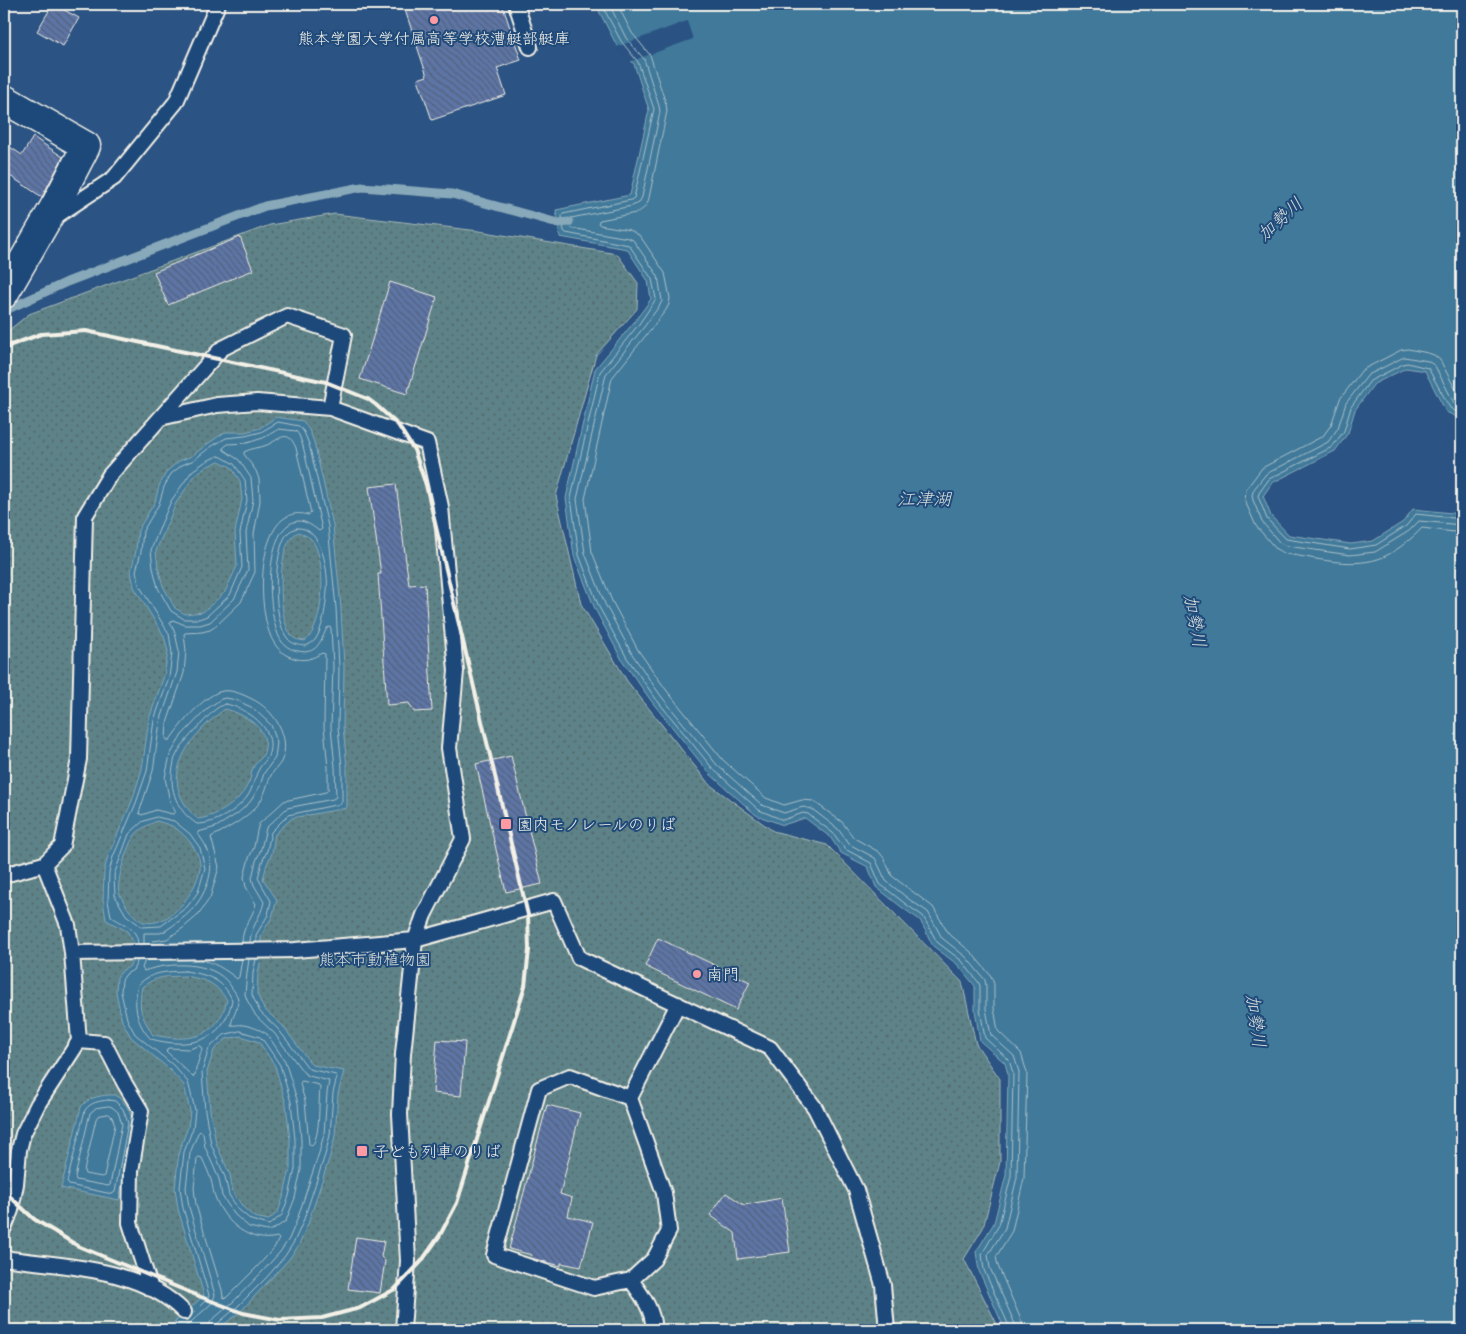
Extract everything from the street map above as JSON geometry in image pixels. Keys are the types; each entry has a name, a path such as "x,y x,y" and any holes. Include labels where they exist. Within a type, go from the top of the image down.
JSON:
{"street":[{"path":"4,99 86,146 4,294"}],"lane":[{"path":"44,224 114,178 176,102 218,4"},
{"path":"516,4 530,47"},
{"path":"4,875 44,864 62,846 79,759 85,516 109,476 221,349 287,316 344,335 330,408"},
{"path":"160,418 216,405 257,402 330,408 427,443 441,507 456,671 449,748 463,839 424,915 415,940 403,1054 401,1105 408,1261 403,1330"},
{"path":"4,1228 11,1210 23,1134 38,1104 79,1041 68,925 44,864"},
{"path":"72,953 295,950 415,940 554,901 580,958 770,1048 815,1108 856,1190 883,1285 887,1330"},
{"path":"630,1098 570,1076 539,1089 494,1255 594,1288 631,1280 654,1259 669,1231 664,1193 630,1098 678,1004"},
{"path":"79,1041 104,1043 124,1084 141,1110 131,1171 130,1223 151,1289"},
{"path":"4,1258 81,1267 130,1280 157,1291 184,1312"},
{"path":"631,1280 644,1297 654,1322 653,1330"}],"green space":[{"name":"熊本市動植物園","path":"335,214 479,231 617,254 638,283 637,309 596,355 556,496 581,604 627,681 709,784 773,831 827,845 962,982 976,1044 1000,1079 1000,1162 983,1228 964,1259 1000,1330 4,1330 4,334 29,314 270,225"}],"water":[{"name":"江津湖","path":"597,4 1462,4 1462,416 1457,417 1446,412 1425,371 1406,368 1374,384 1355,410 1348,433 1335,451 1272,483 1263,496 1271,516 1289,535 1351,544 1373,541 1403,522 1413,509 1462,514 1462,1330 1005,1330 979,1271 976,1252 994,1223 1006,1175 1008,1074 1005,1063 980,1041 975,1010 975,986 958,965 933,946 920,920 876,887 868,867 841,853 830,837 805,818 783,825 756,815 709,773 652,702 622,660 595,609 574,556 566,498 595,369 651,299 648,281 627,249 560,237 556,210 630,195 649,110 634,64 616,44"},
{"path":"276,417 303,421 314,442 333,525 341,608 344,667 343,726 347,767 347,808 292,818 275,834 272,853 263,879 277,900 272,917 261,936 261,959 257,994 264,1009 282,1025 312,1065 344,1071 338,1094 335,1136 330,1156 308,1224 299,1245 289,1259 241,1311 217,1330 162,1330 180,1318 204,1295 178,1209 175,1188 179,1151 188,1127 190,1111 184,1085 169,1069 131,1037 122,1021 116,992 117,977 123,970 129,967 133,960 133,941 127,931 106,920 103,901 104,871 108,856 132,801 142,769 149,719 164,676 168,652 164,636 134,587 131,571 136,551 138,530 155,502 159,486 167,471 179,461 192,456 225,432 245,432 260,428","holes":["219,461 231,467 240,481 242,499 235,532 237,566 225,592 203,612 185,614 175,608 163,586 156,551 176,503 196,474","299,532 310,538 316,547 322,574 322,591 317,621 312,633 305,641 292,637 287,627 282,600 281,585 284,555 293,535","225,709 240,714 254,724 264,737 265,744 263,754 253,768 249,782 240,796 228,807 214,815 198,819 185,804 178,790 177,775 181,760 199,732","157,821 177,829 192,844 200,863 198,878 180,906 172,914 154,922 139,920 128,909 118,888 126,854 132,840 145,827","185,976 214,985 227,1000 216,1023 208,1030 189,1038 153,1035 142,1012 140,1001 142,987 162,977","241,1036 259,1042 275,1066 286,1104 290,1140 290,1169 278,1212 269,1220 254,1217 243,1207 233,1192 230,1175 216,1143 210,1110 207,1072 214,1050 226,1039"]},
{"path":"116,1095 127,1106 134,1123 119,1200 61,1188 81,1107 93,1098"}],"pier":[{"path":"687,21 693,39 629,62 616,47"}],"building":[{"path":"53,4 79,18 63,46 37,31"},
{"path":"403,4 502,4 521,60 497,68 506,95 432,120 418,79 427,76"},
{"path":"33,137 63,157 42,197 4,172 4,143 22,155"},
{"path":"240,237 253,270 168,305 154,272"},
{"path":"390,282 437,297 407,394 360,379"},
{"path":"396,484 409,585 425,584 432,711 414,712 409,703 387,705 378,574 381,574 369,487"},
{"path":"511,756 542,884 506,892 476,764"},
{"name":"南門","path":"658,938 750,982 736,1010 645,966"},
{"path":"437,1040 465,1042 461,1096 433,1093"},
{"path":"547,1105 580,1113 560,1194 572,1198 568,1216 593,1222 581,1267 561,1263 561,1266 531,1258 532,1255 509,1249"},
{"path":"726,1193 744,1205 782,1198 790,1252 738,1259 735,1233 710,1215"},
{"path":"356,1237 384,1241 381,1257 385,1261 380,1293 348,1289"}],"waterway":[{"path":"4,312 67,282 265,206 362,187 452,194 558,223 569,222"}],"railway":[{"path":"4,350 11,345 41,334 86,331 326,382 368,399 398,425 414,450 426,485 528,915 529,950 525,986 457,1203 440,1235 421,1262 395,1289 360,1308 322,1318 280,1320 243,1313 78,1246 34,1219 4,1191"}],"place":[{"name":"熊本学園大学付属高等学校漕艇部艇庫","path":"434,20"},
{"name":"園内モノレールのりば","path":"506,824"},
{"name":"南門","path":"697,974"},
{"name":"子ども列車のりば","path":"362,1151"}],"water label":[{"name":"加勢川","path":"1280,219"},
{"name":"加勢川","path":"1195,621"},
{"name":"加勢川","path":"1256,1021"}]}
